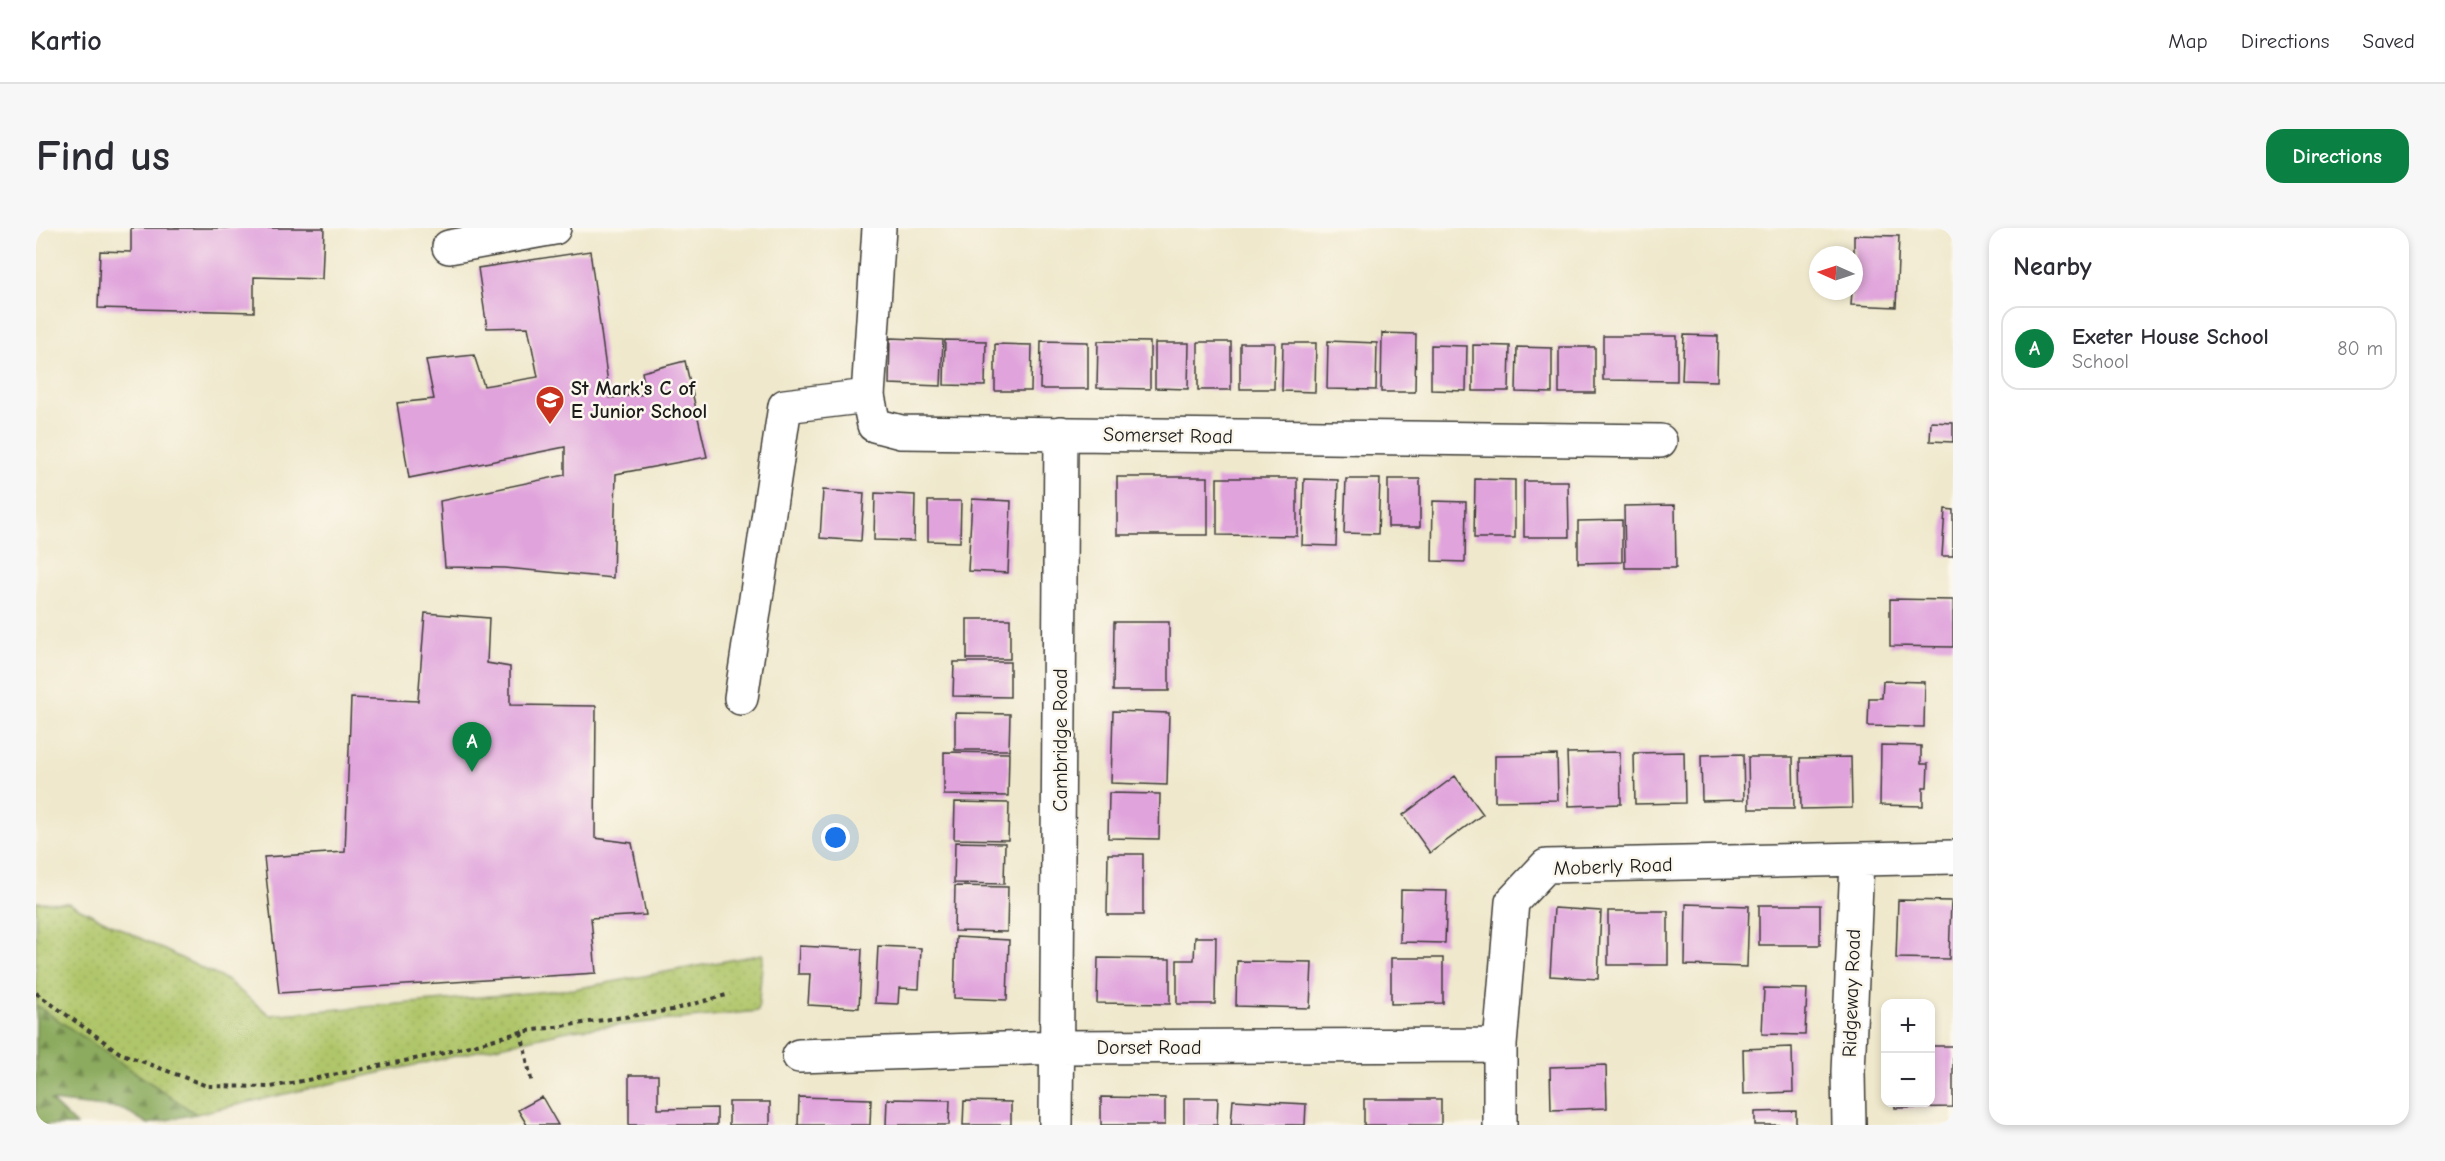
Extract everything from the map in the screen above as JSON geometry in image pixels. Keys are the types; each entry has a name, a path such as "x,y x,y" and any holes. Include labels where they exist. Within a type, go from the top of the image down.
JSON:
{"street":[{"path":"448,247 554,228"},
{"name":"Somerset Road","path":"879,228 868,396 874,425 900,432 1660,441"},
{"path":"741,698 785,406 868,396"},
{"name":"Cambridge Road","path":"1056,1125 1062,434"},
{"name":"Moberly Road","path":"1500,1125 1500,1045 1512,902 1546,866 1857,861 1953,857"},
{"name":"Ridgeway Road","path":"1849,1125 1848,1072 1857,861"},
{"name":"Dorset Road","path":"799,1056 1058,1047 1500,1045"}],"path":[{"path":"36,993 120,1053 207,1086 271,1087 440,1054 521,1032 672,1010 730,994"},
{"path":"521,1032 532,1084"}],"green space":[{"path":"36,902 68,903 226,980 270,1015 574,989 763,954 758,1011 572,1030 196,1114 36,1005"},
{"path":"36,1005 196,1114 148,1124 123,1109 51,1101 76,1125 36,1125"}],"building":[{"path":"131,228 324,228 322,279 254,277 254,312 98,308 100,251 131,252"},
{"path":"1854,235 1899,236 1896,307 1851,305 1851,300 1863,300 1863,246 1854,246"},
{"name":"St Mark's C of E Junior School","path":"590,251 610,398 646,394 642,372 685,361 707,457 616,474 613,578 505,568 445,567 440,501 565,475 565,447 409,478 397,403 434,399 426,360 474,355 484,386 538,377 528,327 487,328 478,268"},
{"path":"1382,333 1416,334 1415,392 1381,392"},
{"path":"1684,335 1718,336 1717,381 1682,380"},
{"path":"1603,336 1677,336 1677,381 1603,380"},
{"path":"890,338 943,340 941,386 889,384"},
{"path":"945,340 986,341 985,386 944,385"},
{"path":"1041,341 1088,342 1088,389 1040,389"},
{"path":"1098,341 1150,342 1150,389 1097,388"},
{"path":"1328,341 1377,343 1376,390 1327,389"},
{"path":"1198,342 1231,342 1231,390 1198,390"},
{"path":"1155,343 1189,343 1188,389 1155,388"},
{"path":"1240,343 1275,343 1274,389 1240,389"},
{"path":"1283,343 1316,343 1315,392 1282,391"},
{"path":"995,344 1032,345 1031,391 995,391"},
{"path":"1431,345 1467,346 1466,391 1431,390"},
{"path":"1473,345 1510,346 1509,391 1473,391"},
{"path":"1517,347 1552,348 1552,393 1516,392"},
{"path":"1559,347 1595,347 1595,393 1559,393"},
{"path":"1931,422 1953,423 1953,442 1930,441"},
{"path":"1117,477 1208,477 1208,535 1117,535"},
{"path":"1217,478 1297,478 1297,536 1217,535"},
{"path":"1304,479 1338,480 1336,546 1302,545"},
{"path":"1346,479 1380,479 1378,534 1344,533"},
{"path":"1388,479 1420,479 1420,527 1388,527"},
{"path":"1475,479 1515,480 1515,538 1474,538"},
{"path":"1524,481 1568,481 1569,537 1524,537"},
{"path":"823,490 864,493 861,541 820,538"},
{"path":"875,493 915,495 914,541 874,540"},
{"path":"972,499 1011,501 1008,573 968,571"},
{"path":"928,501 961,501 960,542 928,541"},
{"path":"1433,501 1466,502 1465,562 1432,561"},
{"path":"1675,505 1676,568 1625,568 1624,506"},
{"path":"1945,509 1953,510 1953,556 1942,556"},
{"path":"1622,520 1622,562 1578,563 1578,521"},
{"path":"1890,599 1953,600 1953,647 1890,646"},
{"path":"425,613 489,618 487,663 510,667 510,705 596,706 595,838 632,843 646,915 591,918 596,973 279,993 264,857 345,852 351,698 418,701"},
{"path":"967,619 1010,619 1010,659 967,659"},
{"path":"1114,622 1169,622 1169,691 1113,691"},
{"path":"954,662 1010,662 1010,697 953,696"},
{"path":"1883,681 1925,682 1924,727 1868,726 1869,698 1882,698"},
{"path":"1113,711 1169,713 1167,785 1111,783"},
{"path":"955,713 1010,714 1009,750 955,750"},
{"path":"1881,745 1921,746 1921,764 1928,764 1927,787 1923,787 1923,806 1880,805"},
{"path":"944,752 1009,753 1008,796 944,795"},
{"path":"1620,752 1621,804 1569,806 1567,753"},
{"path":"1684,752 1685,803 1635,804 1634,753"},
{"path":"1743,754 1744,800 1702,801 1701,755"},
{"path":"1557,755 1558,800 1495,801 1495,756"},
{"path":"1748,757 1793,757 1794,809 1749,809"},
{"path":"1851,757 1852,808 1801,809 1800,758"},
{"path":"1455,776 1483,814 1430,853 1403,815"},
{"path":"1109,793 1160,794 1159,839 1108,838"},
{"path":"955,802 1009,803 1008,840 954,839"},
{"path":"955,842 1005,843 1004,884 954,883"},
{"path":"1108,854 1143,854 1143,915 1107,915"},
{"path":"955,886 1008,887 1007,932 954,931"},
{"path":"1401,890 1447,891 1445,943 1400,942"},
{"path":"1898,900 1951,901 1949,959 1896,958"},
{"path":"1686,904 1749,906 1747,967 1685,965"},
{"path":"1759,905 1820,905 1820,945 1759,945"},
{"path":"1554,908 1601,911 1598,979 1550,976"},
{"path":"1608,911 1668,911 1668,965 1608,965"},
{"path":"956,937 1009,940 1007,1000 954,998"},
{"path":"1195,937 1216,937 1215,1004 1177,1004 1177,960 1194,960"},
{"path":"799,946 862,949 859,1008 808,1005 810,974 798,974"},
{"path":"878,946 921,948 919,989 899,988 898,1004 875,1003"},
{"path":"1098,958 1170,959 1170,1004 1097,1003"},
{"path":"1391,958 1443,958 1443,1003 1391,1004"},
{"path":"1237,961 1312,962 1310,1008 1236,1006"},
{"path":"1764,988 1807,989 1805,1035 1762,1034"},
{"path":"1935,1046 1953,1046 1953,1107 1895,1108 1935,1107"},
{"path":"1792,1047 1793,1092 1744,1094 1743,1049"},
{"path":"1606,1065 1607,1108 1551,1110 1550,1067"},
{"path":"629,1075 658,1075 658,1109 717,1108 717,1125 629,1125"},
{"path":"542,1097 558,1125 527,1125 518,1110"},
{"path":"799,1097 871,1099 870,1125 798,1125"},
{"path":"1101,1097 1165,1098 1165,1125 1101,1125"},
{"path":"1184,1098 1218,1098 1217,1125 1184,1125"},
{"path":"887,1099 950,1100 949,1125 886,1125"},
{"path":"1364,1099 1441,1099 1441,1125 1364,1125"},
{"path":"1233,1100 1306,1104 1305,1125 1231,1125"},
{"path":"964,1101 1011,1102 1011,1125 963,1125"},
{"path":"729,1102 770,1102 770,1125 729,1125"},
{"path":"1796,1111 1796,1125 1755,1125 1755,1112"}],"place":[{"name":"St Mark's C of E Junior School","path":"550,426"},
{"name":"Exeter House School","path":"472,772"}]}
